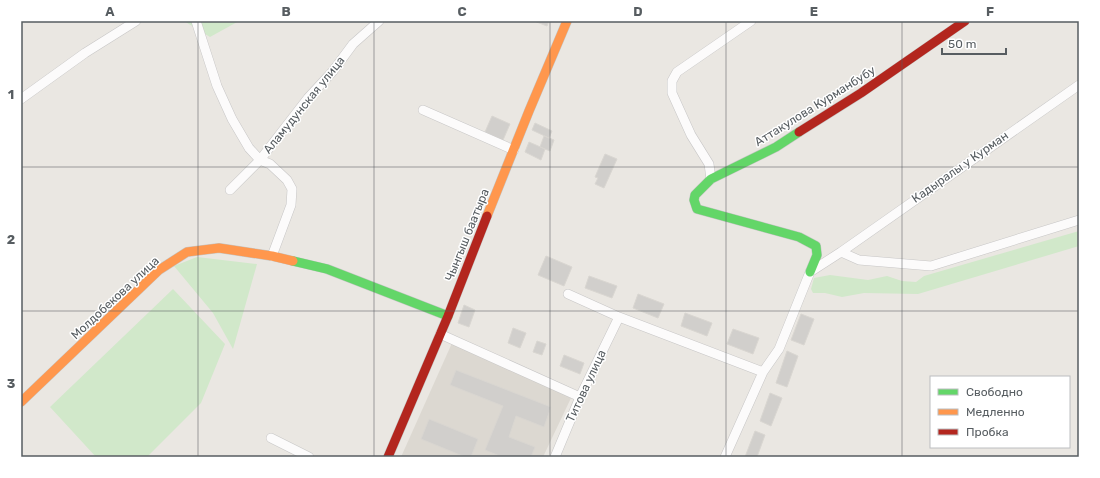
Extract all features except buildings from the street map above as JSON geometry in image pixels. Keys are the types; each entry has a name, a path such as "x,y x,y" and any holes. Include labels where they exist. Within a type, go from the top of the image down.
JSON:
{"street":[{"path":"21,98 136,21"},
{"path":"196,21 217,86 232,119 249,148 260,160 270,164 282,175 292,189 291,205 272,256"},
{"name":"Аламудунская улица","path":"230,190 260,160 308,98 333,71 353,44 379,21"},
{"name":"Чынгыш баатыра","path":"388,457 448,316 566,21"},
{"path":"711,179 710,164 691,135 672,93 672,81 677,72 751,21"},
{"name":"Аттакулова Курманбубу","path":"810,272 817,256 816,246 799,237 697,209 694,200 695,195 711,179 776,147 861,93 965,21"},
{"name":"Кадыралы у Курман","path":"810,272 841,252 1079,85"},
{"path":"423,110 514,150"},
{"path":"841,252 859,260 931,266 1079,220"},
{"name":"Молдобекова улица","path":"21,402 159,270 187,252 219,248 272,256 327,269 448,316"},
{"path":"725,457 763,372 779,348 810,272"},
{"path":"568,294 619,317 763,372"},
{"name":"Титова улица","path":"556,457 580,397 619,317"},
{"path":"440,334 580,397"},
{"path":"271,438 309,457"}],"shaded area":[{"path":"452,343 571,398 543,457 401,457"}],"green space":[{"path":"184,21 239,21 210,37"},
{"path":"1079,231 1079,246 918,294 864,293 842,297 825,293 813,293 811,289 814,278 830,275 868,280 887,276 902,281 916,282 924,276"},
{"path":"197,257 257,264 233,349 213,313 174,266"},
{"path":"173,289 225,344 201,403 147,457 96,457 50,407"}],"traffic: fast":[{"path":"799,132 776,147 711,179 695,195 694,200 697,209 799,237 816,246 817,255 810,272"},
{"path":"293,261 327,269 448,316"}],"traffic: slow":[{"path":"487,216 567,21"},
{"path":"21,402 159,270 187,252 219,248 272,256 293,261"}],"traffic: jam":[{"path":"799,132 861,93 965,21"},
{"path":"388,457 448,316 487,216"}]}
